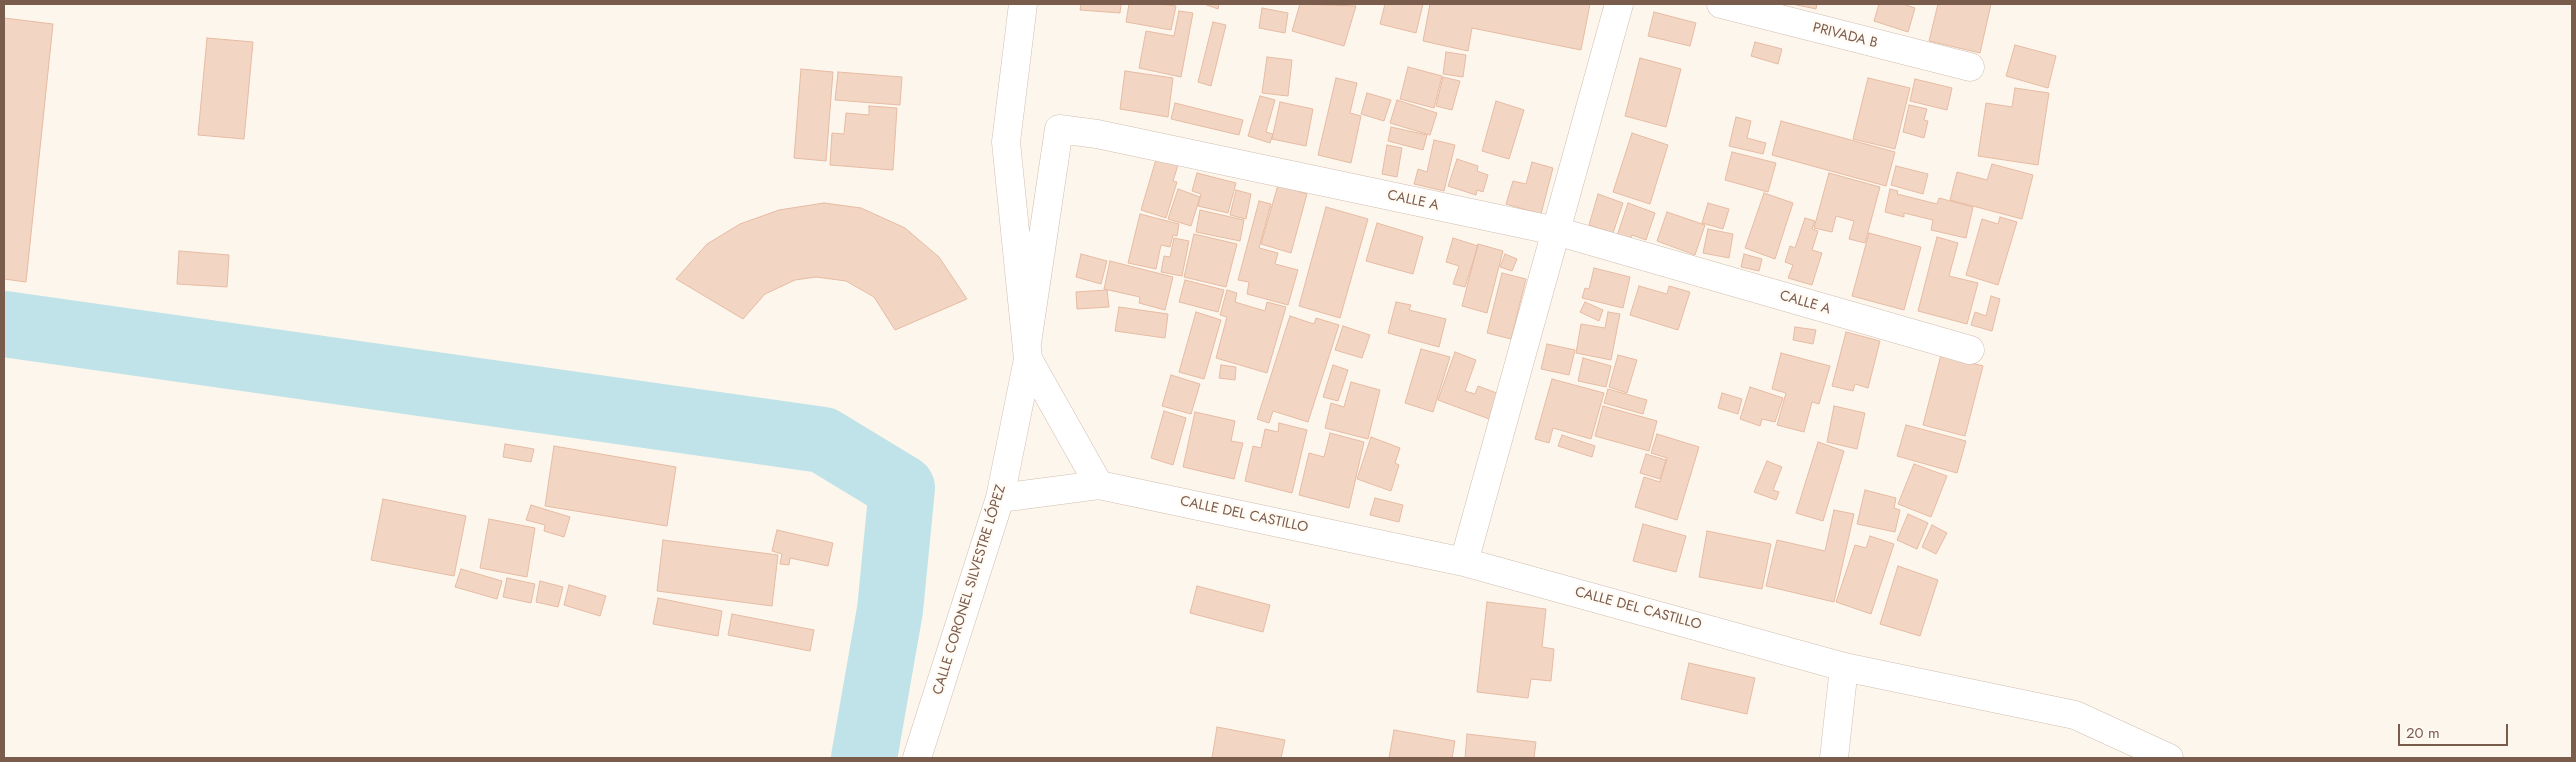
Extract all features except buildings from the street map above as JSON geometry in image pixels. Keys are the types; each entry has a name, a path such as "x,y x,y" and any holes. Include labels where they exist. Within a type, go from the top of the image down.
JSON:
{"street":[{"name":"CALLE CORONEL SILVESTRE LÓPEZ","path":"917,758 1000,498 1027,351 1006,142 1023,4"},
{"path":"1464,562 1619,4"},
{"name":"PRIVADA B","path":"1721,4 1970,67"},
{"name":"CALLE A","path":"1027,351 1060,129 1107,136 1556,231 1970,350"},
{"path":"1027,351 1099,485"},
{"name":"CALLE DEL CASTILLO","path":"1000,498 1099,485 1464,562 1844,666 2075,715 2169,758"},
{"path":"1834,758 1844,666"}],"waterway":[{"path":"4,324 823,440 902,488 890,610 864,758"}]}
